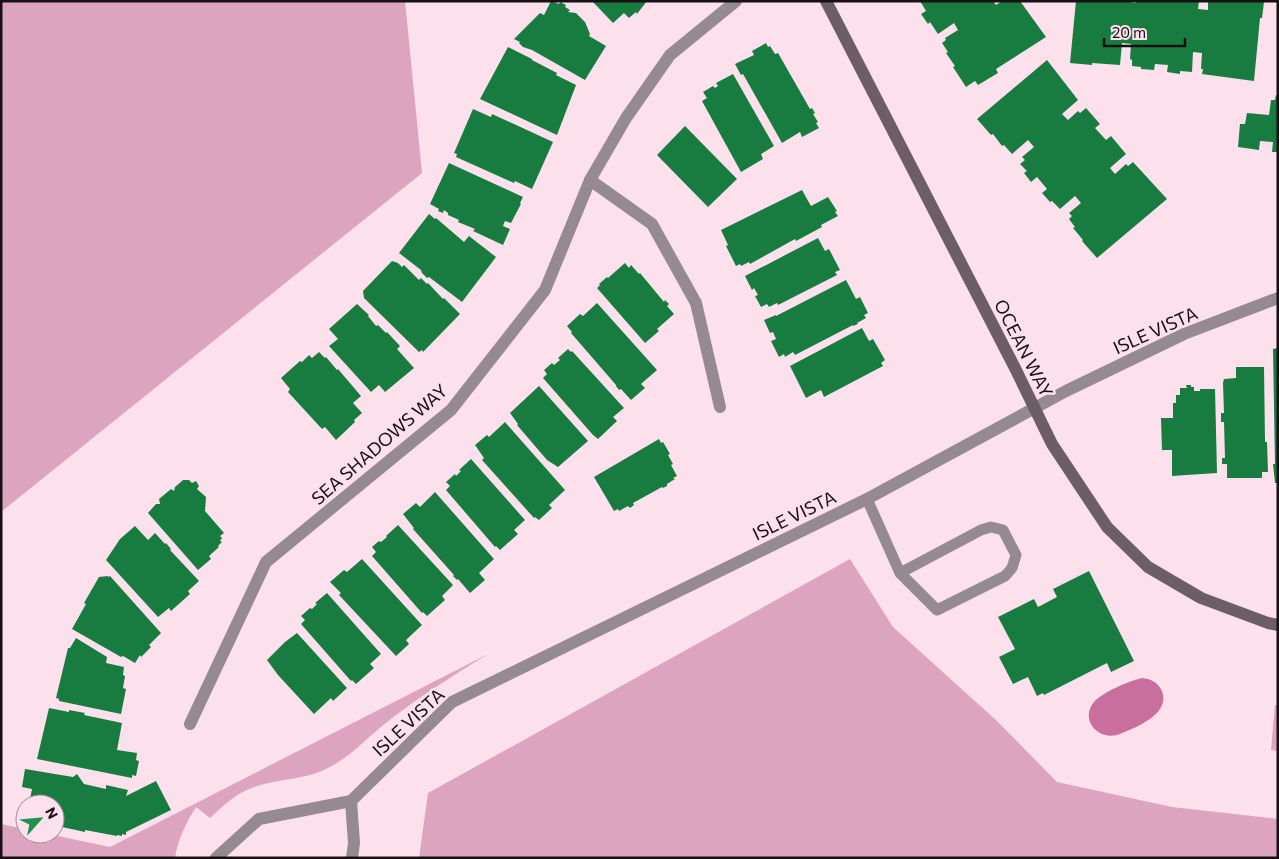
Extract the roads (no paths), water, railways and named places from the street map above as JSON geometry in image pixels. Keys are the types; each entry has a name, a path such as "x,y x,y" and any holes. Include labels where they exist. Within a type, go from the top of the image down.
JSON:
{"street":[{"name":"SEA SHADOWS WAY","path":"190,724 266,562 451,410 545,290 590,180 626,118 670,55 736,1"},
{"name":"OCEAN WAY","path":"826,1 1052,444 1107,527 1148,567 1201,598 1278,625"},
{"path":"590,180 652,224 696,303 720,407"},
{"name":"ISLE VISTA","path":"351,801 452,702 867,499 1066,390 1184,334 1278,298"},
{"path":"216,858 259,819 351,801 354,843 352,858"}],"lane":[{"path":"867,499 900,573 937,610 1005,576 1012,568 1016,555 1003,530 991,527 981,530 900,573"}]}
